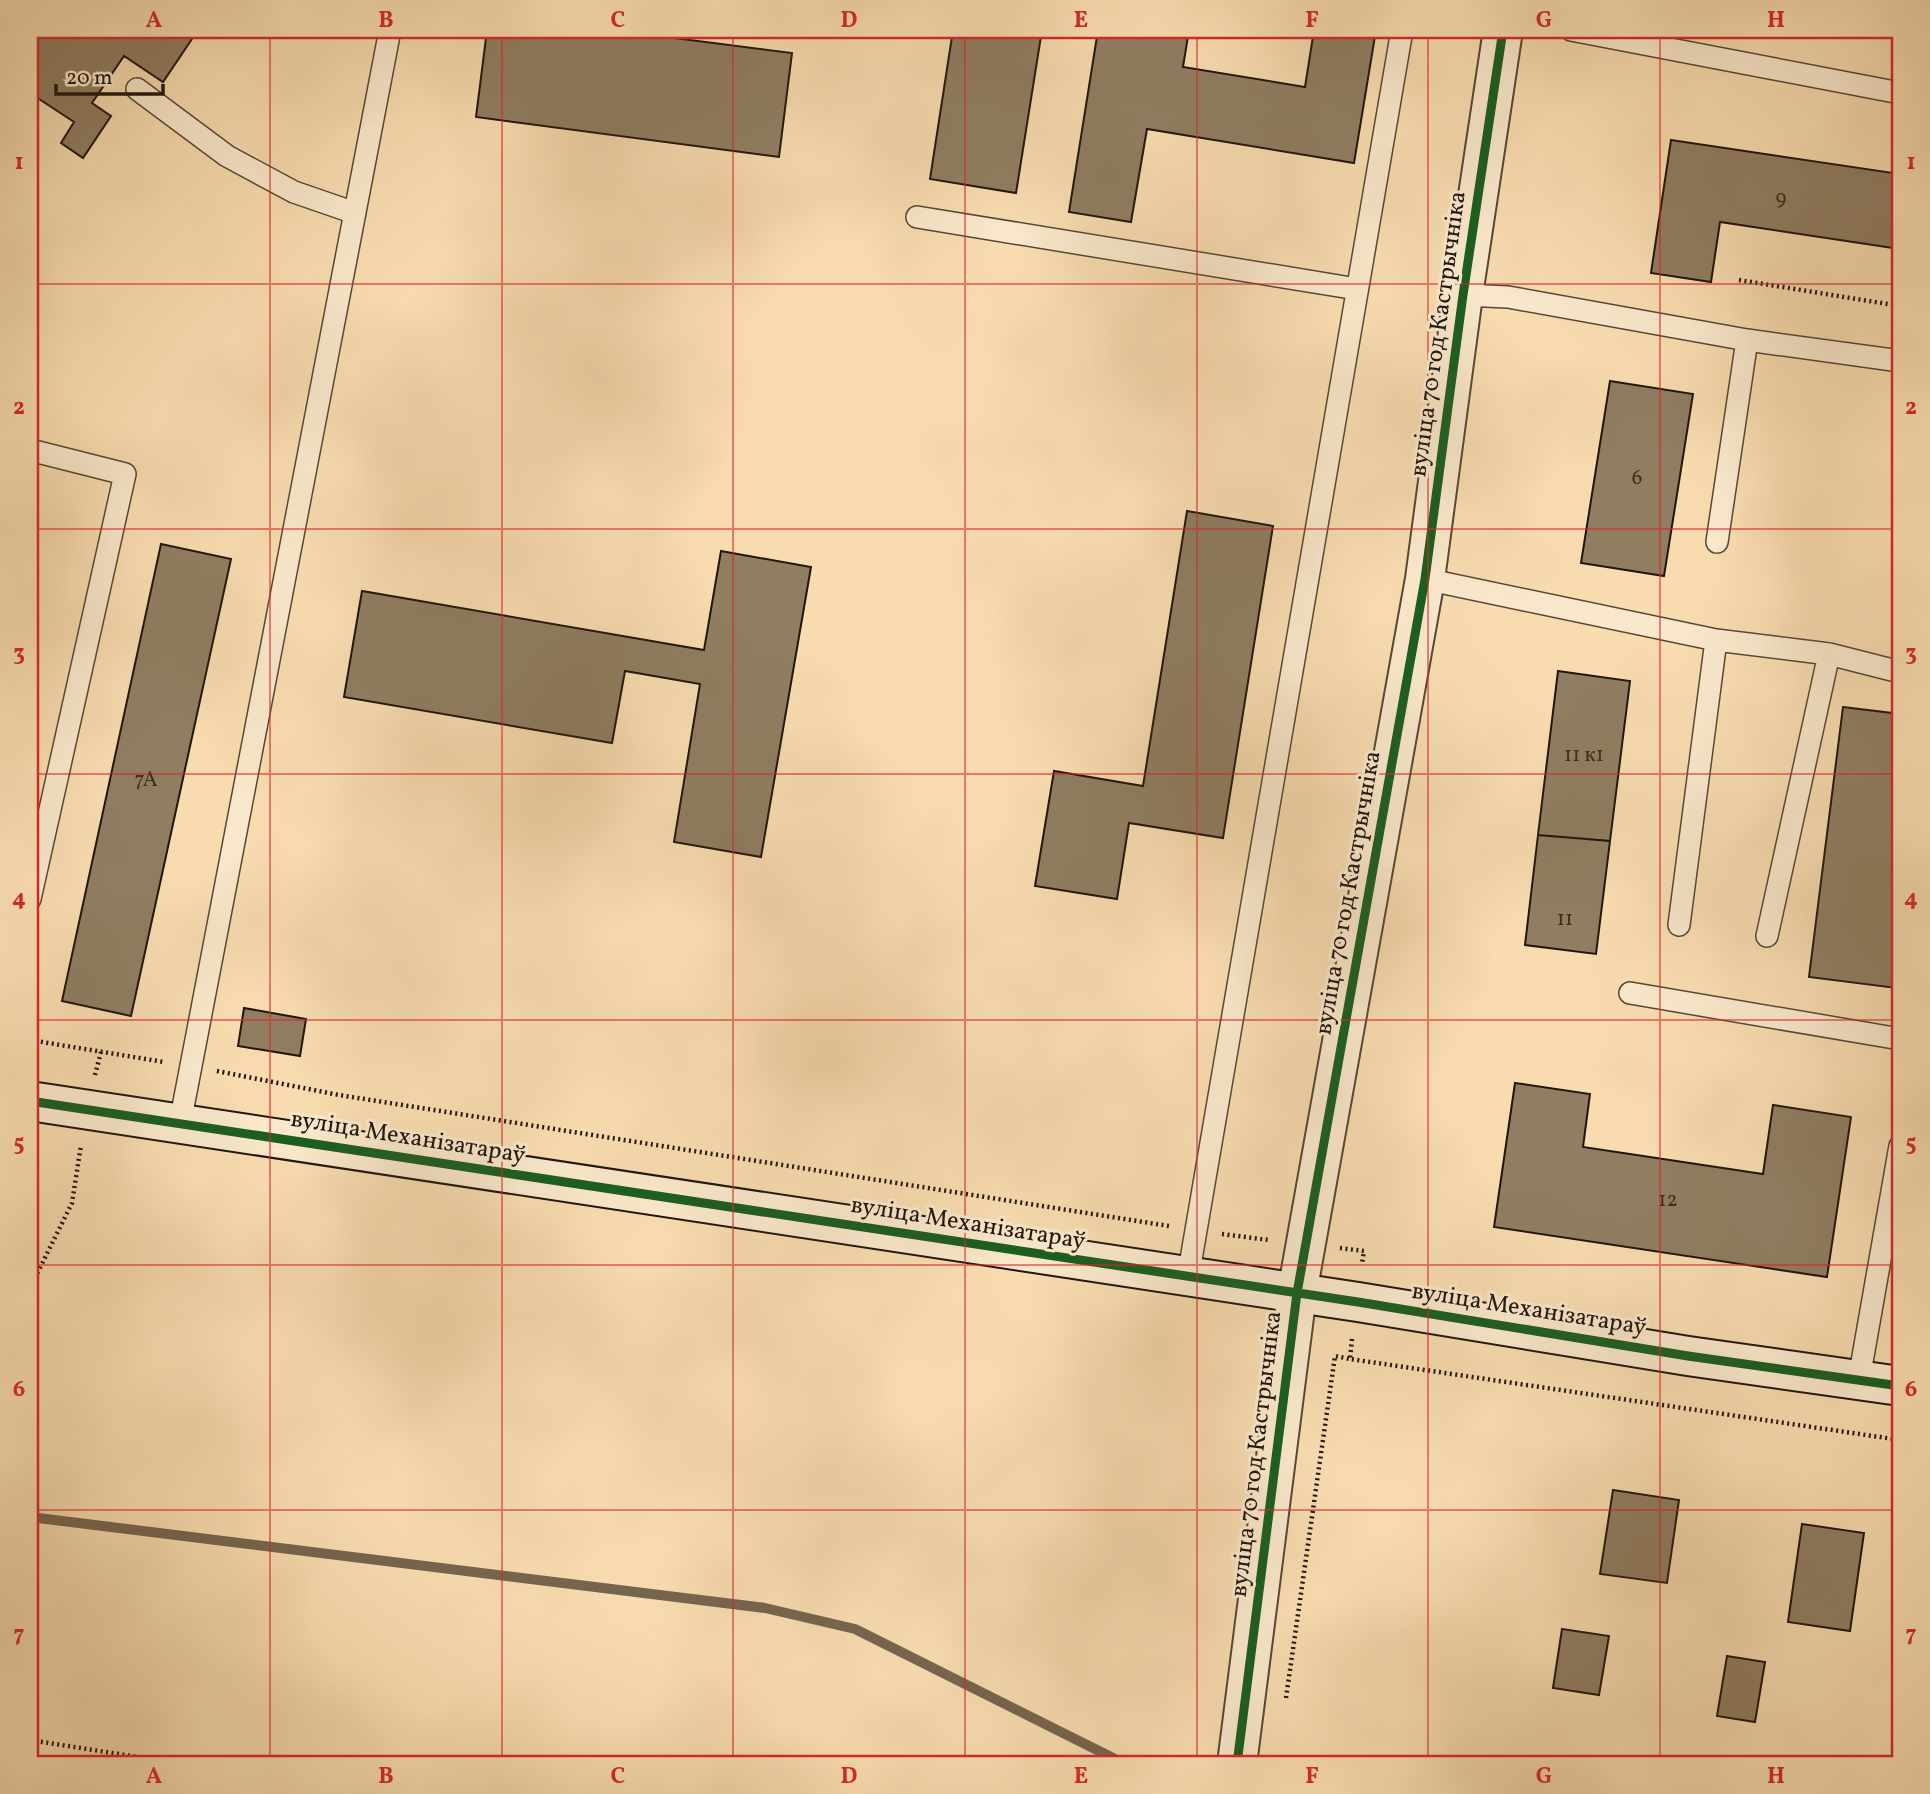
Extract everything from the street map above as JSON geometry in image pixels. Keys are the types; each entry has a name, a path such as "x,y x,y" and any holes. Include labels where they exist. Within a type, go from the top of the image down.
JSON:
{"street":[{"name":"вуліца 70 год Кастрычніка","path":"1237,1764 1297,1293 1425,579 1463,296 1503,30"},
{"name":"вуліца Механізатараў","path":"30,1101 1297,1293 1688,1356 1900,1386"}],"lane":[{"path":"180,1123 390,30"},
{"path":"1188,1277 1402,30"},
{"path":"1571,30 1900,93"},
{"path":"136,89 227,156 294,192 355,213"},
{"path":"917,217 1357,289"},
{"path":"1463,296 1508,297 1747,340 1900,361"},
{"path":"1717,542 1747,340"},
{"path":"30,450 125,474 30,899"},
{"path":"1425,579 1716,640 1829,654 1900,672"},
{"path":"1679,925 1716,640"},
{"path":"1767,936 1829,654"},
{"path":"1630,993 1900,1040"},
{"path":"1859,1379 1890,1261 1900,1146"}],"path":[{"path":"1739,280 1900,306"},
{"path":"30,1040 191,1066 339,1095 1267,1240"},
{"path":"30,1287 72,1203 87,1109 101,1052"},
{"path":"1285,1710 1335,1356 1350,1359"},
{"path":"30,1740 181,1764"}],"building":[{"path":"30,30 94,30 106,38 111,30 190,30 196,33 163,82 124,56 92,103 111,116 83,158 61,143 74,122 30,93"},
{"path":"487,30 612,30 792,53 779,157 476,117"},
{"path":"953,30 1042,30 1016,193 930,179"},
{"path":"1098,30 1189,30 1183,67 1305,87 1314,30 1376,30 1354,163 1147,129 1131,222 1069,212"},
{"path":"1671,140 1900,174 1900,249 1720,222 1711,282 1651,273"},
{"path":"1610,381 1693,394 1664,576 1581,563"},
{"path":"1187,511 1273,526 1223,838 1129,823 1117,899 1035,886 1054,771 1143,786"},
{"path":"161,544 231,559 131,1016 62,1001"},
{"path":"721,551 811,567 761,857 674,842 700,684 625,671 612,743 344,697 362,591 704,650"},
{"path":"1558,671 1630,681 1610,841 1538,835"},
{"path":"1843,707 1900,714 1900,955 1896,988 1809,977"},
{"path":"1538,835 1610,841 1596,954 1525,945"},
{"path":"244,1008 306,1019 300,1056 238,1046"},
{"path":"1515,1083 1590,1094 1583,1147 1763,1174 1773,1105 1851,1117 1827,1277 1494,1227"},
{"path":"1613,1490 1679,1500 1667,1583 1600,1574"},
{"path":"1802,1524 1864,1533 1850,1631 1788,1622"},
{"path":"1562,1629 1609,1636 1599,1695 1553,1688"},
{"path":"1727,1656 1765,1662 1755,1722 1717,1716"}],"waterway":[{"path":"30,1517 765,1608 855,1629 1125,1764"}],"cycle path":[{"path":"1237,1764 1297,1293 1425,579 1463,295 1503,30"},
{"path":"30,1101 1358,1302 1688,1356 1900,1386"}]}
